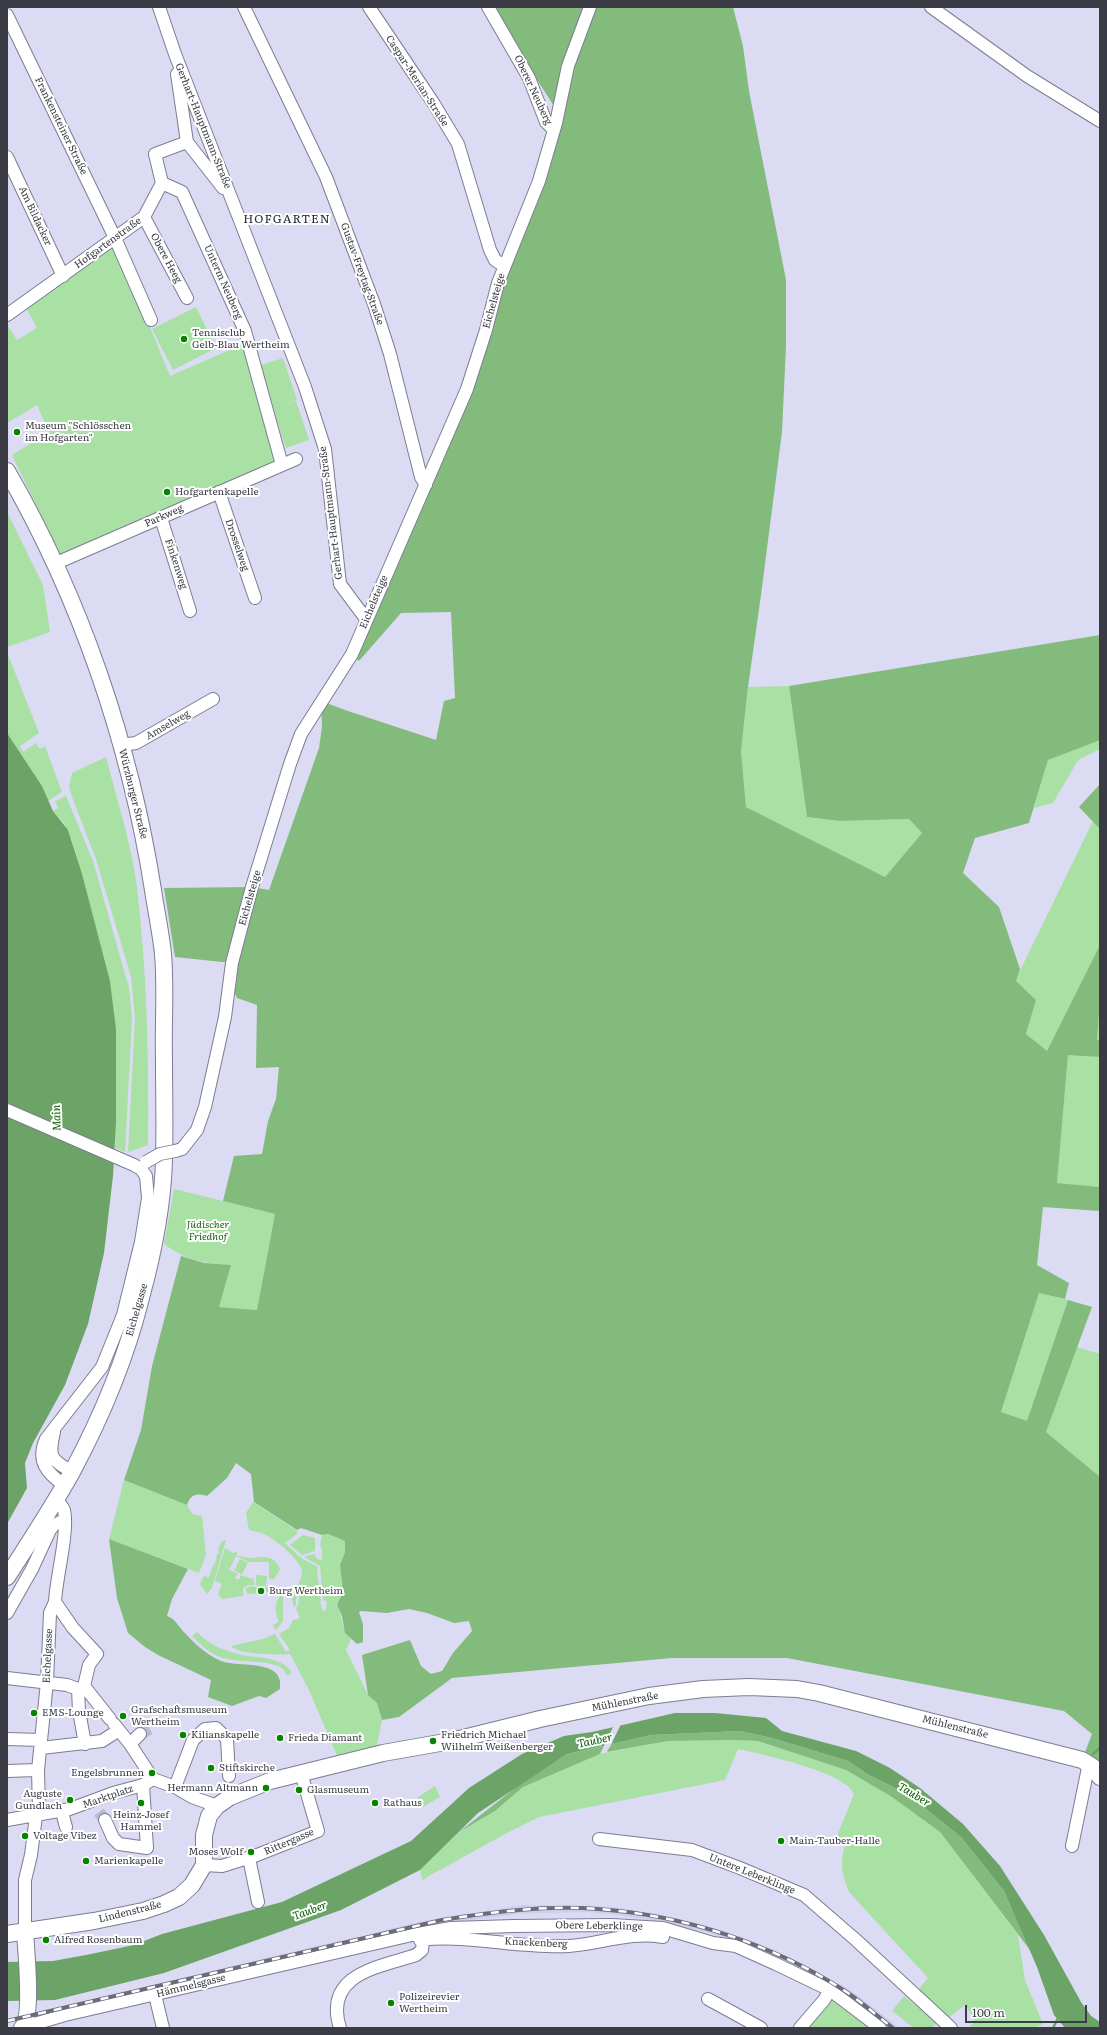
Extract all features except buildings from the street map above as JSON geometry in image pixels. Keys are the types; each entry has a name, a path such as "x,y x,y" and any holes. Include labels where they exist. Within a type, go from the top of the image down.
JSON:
{"main road":[{"name":"Würzburger Straße","path":"7,471 36,523 99,675 121,745 142,824 163,952 164,1138"},
{"name":"Eichelgasse","path":"7,1577 56,1501 68,1479 92,1431 114,1380 142,1298 158,1218 163,1173 164,1138"},
{"name":"Mühlenstraße","path":"217,1806 250,1787 382,1753 451,1741 540,1719 649,1696 703,1689 749,1687 797,1689 819,1693 991,1736 1097,1771"},
{"path":"204,1866 205,1826 209,1816 217,1806"},
{"name":"Lindenstraße","path":"7,1934 94,1921 143,1911 164,1904 179,1897 192,1885 204,1866"},
{"path":"24,2028 28,2002 25,1932"}],"street":[{"name":"Gerhart-Hauptmann-Straße","path":"160,7 175,54 305,387 325,449 340,584 366,619"},
{"name":"Gustav-Freytag-Straße","path":"244,7 326,177 374,304 390,354 421,477 426,485"},
{"name":"Caspar-Merian-Straße","path":"369,7 434,104 458,144 490,250 495,260 504,266"},
{"name":"Oberer Neuberg","path":"488,7 529,78 547,125 554,130"},
{"name":"Eichelsteige","path":"141,1165 160,1154 182,1149 198,1130 205,1107 225,1017 232,963 252,887 290,764 301,734 352,654 467,389 504,266 539,182 554,130 568,66 590,7"},
{"path":"931,7 1027,76 1100,121"},
{"name":"Frankensteiner Straße","path":"7,15 115,238"},
{"name":"Gerhart-Hauptmann-Straße","path":"175,54 187,142 232,198"},
{"path":"162,183 155,154 187,142"},
{"name":"Am Bildacker","path":"7,157 63,276"},
{"name":"Hofgartenstraße","path":"7,314 63,276 144,217 162,183"},
{"name":"Unterm Neuberg","path":"162,183 182,192 245,331 282,465"},
{"name":"Obere Heeg","path":"144,217 187,298"},
{"path":"115,238 151,320"},
{"name":"Parkweg","path":"54,564 296,459"},
{"name":"Drosselweg","path":"218,492 255,598"},
{"name":"Finkenweg","path":"161,518 190,611"},
{"name":"Amselweg","path":"121,745 136,743 213,699"},
{"path":"7,1110 141,1165 147,1181 148,1198 135,1268 123,1315 102,1367 46,1439 43,1445 41,1458 48,1472 68,1479"},
{"name":"Eichelgasse","path":"25,1932 25,1880 31,1855 38,1810 38,1770 47,1682 50,1613 55,1602 65,1528 62,1506 56,1501"},
{"path":"7,1612 29,1574 50,1530 54,1525 64,1520"},
{"path":"55,1602 78,1633 97,1654 90,1665 81,1688 78,1711 85,1744"},
{"path":"7,1678 47,1682 81,1688 114,1723 130,1744 148,1782 147,1848 119,1844 113,1838 99,1811"},
{"path":"7,1739 41,1744 85,1744 102,1741 114,1723"},
{"path":"175,1787 193,1740 205,1729 216,1728 227,1739 229,1776"},
{"path":"130,1744 140,1734"},
{"path":"7,1772 38,1770"},
{"path":"1072,1846 1097,1771"},
{"name":"Rittergasse","path":"204,1866 222,1866 249,1858 318,1831 301,1773"},
{"path":"148,1782 175,1787 186,1794 217,1806"},
{"name":"Marktplatz","path":"7,1820 62,1812 99,1811 113,1793 148,1782"},
{"path":"62,1812 66,1827"},
{"name":"Untere Leberklinge","path":"598,1839 692,1850 728,1863 804,1895 861,1944 951,2028"},
{"path":"249,1858 258,1902"},
{"name":"Obere Leberklinge","path":"359,1948 451,1928 566,1925 611,1925 663,1928 713,1943 736,1946 830,1990 880,2028"},
{"name":"Knackenberg","path":"359,1948 365,1950 423,1940 453,1939 569,1946 630,1936 654,1935 696,1944 713,1943"},
{"path":"340,2028 337,2016 337,2006 342,1992 349,1982 360,1973 416,1955 422,1950 423,1940"},
{"name":"Hämmelsgasse","path":"24,2028 65,2015 359,1948"},
{"path":"800,2028 820,2006 830,1990"},
{"path":"155,1995 164,2028"},
{"path":"708,1999 761,2028"}],"shaded area":[{"path":"490,7 733,7 743,46 749,91 786,280 786,346 782,432 748,687 741,751 746,807 885,877 922,833 909,819 840,821 807,817 789,686 1100,635 1100,740 1048,760 1029,823 975,838 963,873 999,907 1020,969 1016,981 1036,1000 1026,1034 1047,1051 1100,945 1100,998 1097,1040 1100,1040 1100,1057 1068,1055 1057,1183 1100,1187 1100,1211 1043,1207 1037,1265 1069,1283 1065,1299 1039,1293 1001,1412 1027,1421 1068,1300 1092,1307 1046,1432 1100,1477 1100,1771 1082,1760 1092,1734 1064,1711 787,1658 672,1658 452,1678 399,1717 382,1720 377,1703 368,1695 362,1655 410,1640 421,1666 431,1674 442,1671 453,1653 472,1631 469,1621 454,1623 427,1613 409,1609 387,1613 361,1611 359,1612 363,1624 363,1642 357,1644 345,1633 342,1616 337,1605 343,1592 340,1565 345,1552 345,1541 328,1534 322,1535 301,1528 297,1530 254,1502 251,1474 236,1463 227,1478 207,1496 195,1495 190,1499 187,1505 124,1480 141,1430 152,1366 181,1256 204,1263 231,1265 219,1307 257,1310 275,1214 223,1201 234,1156 262,1154 268,1121 276,1099 279,1067 256,1068 257,1005 237,998 229,980 232,963 175,957 164,888 252,887 269,890 319,748 322,727 321,701 436,740 444,701 455,698 451,612 401,613 359,661 352,654 450,431 526,202 554,106"},
{"path":"1100,784 1100,829 1079,807"},
{"path":"109,1539 188,1569 172,1599 167,1616 174,1620 186,1635 200,1648 215,1658 229,1663 268,1668 280,1679 280,1689 266,1698 259,1696 232,1706 208,1697 211,1680 158,1655 145,1647 128,1633 117,1598"},
{"path":"740,1731 772,1738 848,1761 921,1805 961,1837 1004,1891 1030,1950 940,1832 892,1797 846,1770 758,1741 668,1741 607,1752 611,1744 651,1735"},
{"path":"604,1746 600,1754 523,1787 495,1811 459,1832 519,1785 567,1754"},
{"path":"523,1905 614,1907 705,1925 745,1938 849,1989 900,2028 888,2028 860,2007 742,1945 706,1932 620,1915 586,1912 517,1914 451,1923 368,1939 369,1934 423,1921"},
{"path":"356,1937 354,1943 39,2018 38,2012"}],"green space":[{"path":"115,242 170,376 248,342 282,465 61,557 12,455 49,432 37,405 7,423 7,324 17,340 37,328 26,308"},
{"name":"Tennisclub Gelb-Blau Wertheim","path":"196,307 216,348 173,370 152,329"},
{"path":"283,358 297,400 279,406 296,401 309,440 286,448 259,366"},
{"path":"7,512 43,585 50,632 7,647"},
{"path":"7,652 39,733 20,746 23,752 36,743 40,749 45,746 62,792 48,801 42,786 7,733"},
{"path":"789,686 807,817 840,821 909,819 922,833 885,877 746,807 741,751 748,687"},
{"path":"1100,739 1100,749 1078,760 1053,803 1034,808 1048,760"},
{"path":"106,757 127,837 137,887 145,983 148,1048 148,1145 128,1152 135,1018 131,977 96,859 69,787 72,773"},
{"path":"66,796 93,861 129,988 132,1018 125,1152 115,1148 116,1029 110,981 72,840 64,823 53,811 58,808 55,801"},
{"path":"1093,821 1100,829 1100,945 1047,1052 1026,1034 1036,1000 1015,981"},
{"path":"1099,998 1100,1040 1097,1040"},
{"path":"1068,1054 1100,1057 1100,1187 1057,1183"},
{"name":"Jüdischer Friedhof","path":"174,1189 275,1214 257,1310 219,1307 231,1265 203,1262 188,1258 164,1244"},
{"path":"1039,1293 1068,1300 1027,1422 1001,1412"},
{"path":"1077,1347 1100,1354 1100,1477 1046,1432"},
{"path":"124,1480 187,1505 192,1514 202,1516 206,1555 199,1573 109,1539"},
{"path":"253,1502 297,1531 297,1534 285,1543 301,1558 318,1567 317,1574 321,1593 319,1595 323,1611 326,1610 327,1601 323,1600 320,1566 304,1557 314,1554 317,1559 322,1560 322,1549 320,1546 322,1535 328,1534 345,1541 345,1552 340,1565 343,1592 337,1605 344,1627 351,1639 346,1650 368,1695 377,1703 382,1720 376,1749 338,1758 309,1690 290,1654 250,1653 231,1646 263,1639 275,1634 286,1652 290,1650 279,1634 289,1628 293,1620 300,1618 296,1608 298,1605 301,1587 296,1598 296,1605 294,1607 291,1596 300,1580 302,1574 301,1569 288,1551 269,1536 249,1530 246,1513"},
{"path":"303,1535 315,1538 315,1551 302,1555 290,1545"},
{"path":"226,1540 212,1588 207,1594 200,1584 204,1576 209,1578 213,1565 215,1564 217,1554 219,1553 218,1550 221,1542"},
{"path":"225,1548 233,1553 237,1552 237,1556 249,1558 265,1557 272,1559 280,1569 274,1580 269,1578 269,1562 249,1562 236,1556 229,1570 238,1574 235,1577 236,1579 240,1579 240,1575 253,1579 255,1585 248,1585 243,1588 243,1596 222,1599 218,1594 222,1584 215,1581"},
{"path":"240,1559 248,1563 242,1574 234,1571"},
{"path":"256,1575 267,1576 266,1585 262,1587 256,1585"},
{"path":"251,1586 264,1589 267,1586 272,1587 269,1592 248,1594 245,1589"},
{"path":"283,1593 283,1621 276,1630 273,1625 279,1622 276,1614 276,1603"},
{"path":"197,1632 206,1640 227,1651 245,1656 275,1660 282,1663 292,1673 287,1676 282,1668 269,1663 233,1660 217,1656 207,1650 192,1636"},
{"path":"668,1741 758,1741 846,1770 892,1797 940,1832 1018,1935 1025,1980 1043,2024 1034,2028 969,2028 975,2020 965,2005 944,2021 915,1994 928,1978 849,1892 842,1868 846,1843 838,1839 837,1836 854,1794 848,1786 836,1778 820,1771 749,1751 738,1749 725,1780 539,1817 427,1877 423,1881 420,1870 459,1832 495,1811 523,1787 600,1754"},
{"path":"435,1786 440,1797 421,1808 418,1797"},
{"path":"830,1990 878,2028 812,2028 806,2023"},
{"path":"904,1996 937,2022 932,2028 914,2028 892,2011"}],"water":[{"name":"Main","path":"7,733 42,786 53,811 68,830 82,874 110,981 116,1029 116,1122 113,1176 104,1253 88,1324 65,1385 33,1443 25,1463 27,1488 7,1524"},
{"name":"Tauber","path":"675,1713 715,1713 766,1718 782,1731 856,1751 890,1768 920,1788 963,1824 1000,1866 1044,1935 1081,2002 1091,2016 1100,2022 1100,2028 1065,2028 1054,2015 1037,1967 1004,1891 961,1837 921,1805 848,1761 772,1738 740,1731 651,1735 567,1754 478,1813 420,1870 341,1910 164,1973 55,2000 7,2001 7,1962 53,1961 134,1945 162,1934 282,1902 411,1841 469,1788 522,1754 564,1736 592,1732"}],"pier":[{"path":"621,1724 610,1747 603,1748 614,1725"}],"waterway":[{"path":"1093,1754 1100,1748"},
{"path":"1053,2028 1059,2016"}],"tunnel":[{"path":"140,1734 150,1729"},
{"path":"99,1812 105,1820"}],"railway":[{"path":"7,2021 442,1920 519,1910 578,1908 630,1912 662,1918 695,1925 758,1946 788,1959 845,1991 893,2028"}],"place":[{"name":"Tennisclub Gelb-Blau Wertheim","path":"184,339"},
{"name":"Museum \"Schlösschen im Hofgarten\"","path":"17,432"},
{"name":"Hofgartenkapelle","path":"167,492"},
{"name":"Burg Wertheim","path":"261,1591"},
{"name":"EMS-Lounge","path":"34,1713"},
{"name":"Grafschaftsmuseum Wertheim","path":"123,1716"},
{"name":"Kilianskapelle","path":"183,1735"},
{"name":"Frieda Diamant","path":"280,1738"},
{"name":"Friedrich Michael Wilhelm Weißenberger","path":"433,1741"},
{"name":"Stiftskirche","path":"211,1768"},
{"name":"Engelsbrunnen","path":"152,1773"},
{"name":"Hermann Altmann","path":"266,1788"},
{"name":"Glasmuseum","path":"299,1790"},
{"name":"Auguste Gundlach","path":"70,1800"},
{"name":"Heinz-Josef Hammel","path":"141,1803"},
{"name":"Rathaus","path":"375,1803"},
{"name":"Voltage Vibez","path":"25,1836"},
{"name":"Main-Tauber-Halle","path":"781,1841"},
{"name":"Moses Wolf","path":"251,1852"},
{"name":"Marienkapelle","path":"86,1861"},
{"name":"Alfred Rosenbaum","path":"46,1940"},
{"name":"Polizeirevier Wertheim","path":"391,2003"}],"district":[{"name":"HOFGARTEN","path":"287,219"}]}
